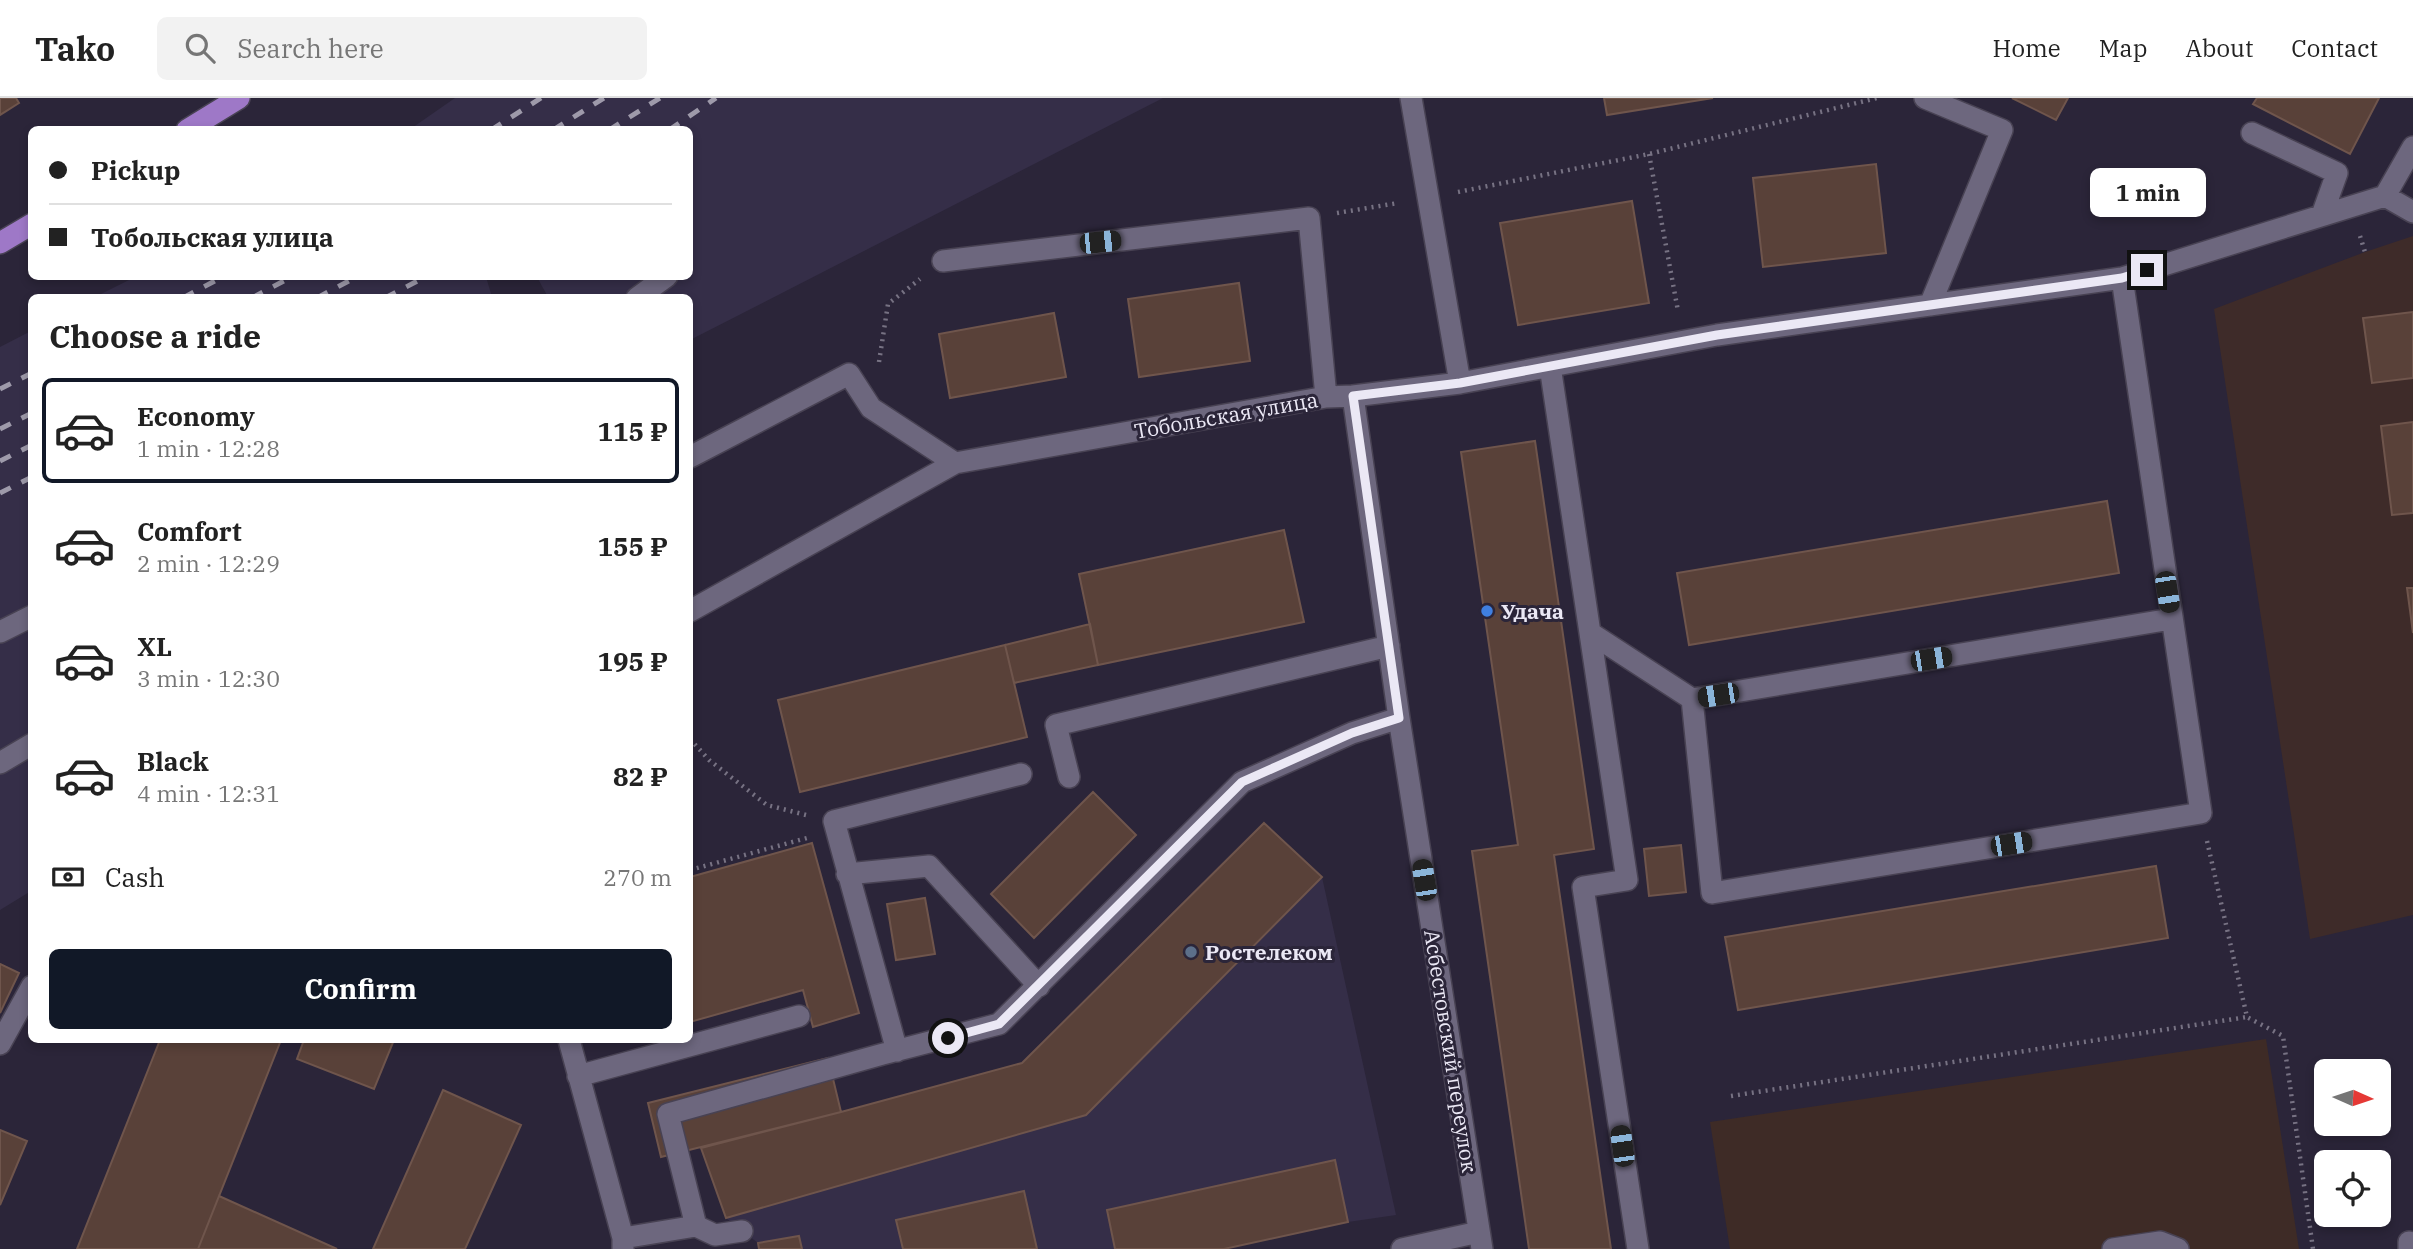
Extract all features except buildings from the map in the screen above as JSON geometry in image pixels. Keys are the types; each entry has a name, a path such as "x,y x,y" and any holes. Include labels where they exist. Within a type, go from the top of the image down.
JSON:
{"main road":[{"path":"194,126 239,98"},
{"path":"0,243 28,226"}],"street":[{"path":"1411,98 1460,383"},
{"path":"1925,98 2002,130 1930,305"},
{"path":"2252,133 2337,173 2322,215"},
{"path":"2413,147 2385,195 2413,212"},
{"name":"Тобольская улица","path":"693,609 955,463 1326,397 1460,383 1684,341 2122,278 2385,195"},
{"path":"943,261 1309,218 1326,397"},
{"path":"1692,699 1712,893 2200,813 2122,278"},
{"path":"642,294 662,280"},
{"path":"1550,366 1627,880 1583,887 1637,1249"},
{"path":"693,455 849,374 872,408 955,463"},
{"name":"Асбестовский переулок","path":"1353,396 1399,718 1481,1240"},
{"path":"0,632 28,618"},
{"path":"1592,634 1692,699 2171,619"},
{"path":"1069,777 1056,725 1389,646"},
{"path":"696,1226 668,1114 999,1024 1242,782 1352,733 1399,718"},
{"path":"0,763 28,746"},
{"path":"897,1051 835,826 1021,774"},
{"path":"847,874 929,866 1039,986"},
{"path":"0,1044 28,993"},
{"path":"578,1076 799,1016"},
{"path":"570,1043 623,1243 696,1226 715,1235 743,1231"},
{"path":"1402,1249 1481,1240"},
{"path":"2113,1249 2160,1242 2178,1249"}],"path":[{"path":"1309,218 1428,198 1649,154 1877,98"},
{"path":"1649,154 1684,341"},
{"path":"2357,229 2365,252"},
{"path":"872,408 888,304 943,261"},
{"path":"693,742 709,760 767,805 835,826"},
{"path":"2200,813 2247,1017"},
{"path":"693,869 835,826"},
{"path":"1731,1096 2247,1017 2283,1037 2313,1249"}],"shaded area":[{"path":"455,98 1163,98 693,338 693,294 546,294 539,280 693,280 693,126 415,126"},
{"path":"2413,236 2413,915 2310,939 2214,309"},
{"path":"129,280 487,280 491,294 101,294"},
{"path":"28,333 28,893 0,910 0,347"},
{"path":"1322,877 1396,1215 1348,1222 1224,1249 759,1249 758,1243 726,1218 1086,1115"},
{"path":"2266,1039 2299,1249 1730,1249 1710,1122"}],"railway":[{"path":"497,126 541,98"},
{"path":"559,126 604,98"},
{"path":"615,126 660,98"},
{"path":"675,126 716,98"},
{"path":"190,294 217,280"},
{"path":"259,294 286,280"},
{"path":"324,294 351,280"},
{"path":"393,294 419,280"},
{"path":"0,389 28,375"},
{"path":"0,429 28,415"},
{"path":"0,461 28,447"},
{"path":"0,493 28,479"}],"place":[{"name":"Удача","path":"1487,611"},
{"name":"Ростелеком","path":"1191,952"}],"route":[{"path":"948,1038 999,1024 1242,782 1352,733 1399,718 1353,396 1460,383 1717,335 2122,278 2147,270"}]}
